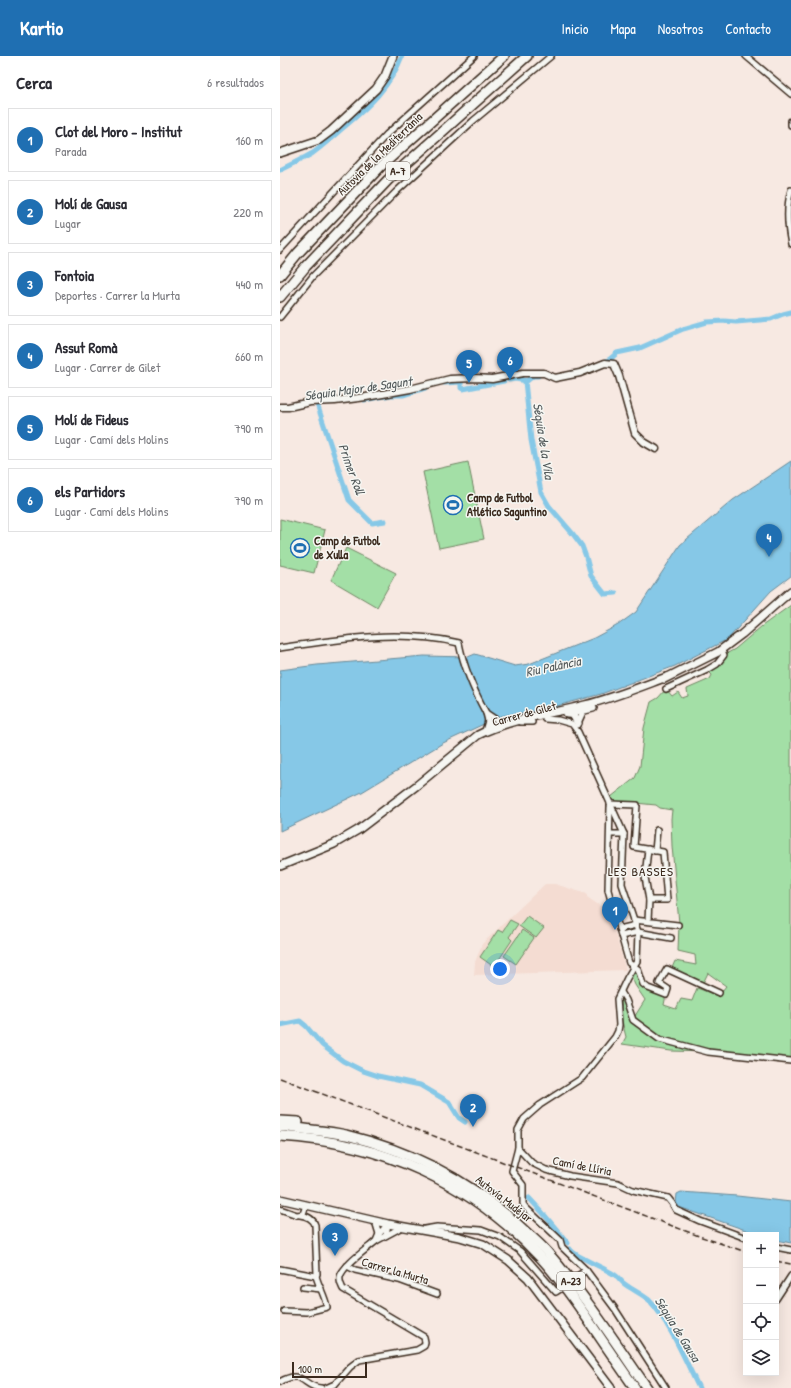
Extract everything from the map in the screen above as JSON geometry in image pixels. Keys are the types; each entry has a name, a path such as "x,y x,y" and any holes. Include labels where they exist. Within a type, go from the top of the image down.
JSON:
{"highway":[{"name":"Autovia de la Mediterrània","path":"280,275 298,253 380,167 504,56"},
{"name":"Autovia de la Mediterrània","path":"280,296 306,266 388,180 527,56"},
{"path":"280,1121 290,1121 345,1130 391,1143 435,1162 454,1173 476,1190"},
{"name":"Autovía Mudéjar","path":"280,1127 345,1135 390,1148 433,1165 476,1190 509,1215 546,1250 578,1290 647,1388"},
{"name":"Autovía Mudéjar","path":"280,1136 316,1139 358,1148 396,1159 430,1174 462,1192 487,1209 509,1226 542,1259 571,1296 635,1388"},
{"path":"280,1140 345,1148 430,1174"}],"main road":[{"path":"280,153 319,140 331,131 376,89 385,76 393,56"},
{"name":"Carrer de Gilet","path":"461,750 478,735 504,724 537,716 586,708 667,677 721,649 742,634 791,591"},
{"path":"570,714 575,710 586,708"},
{"path":"537,716 546,717 566,712 570,714 575,723"},
{"name":"Carrer de Gilet","path":"461,750 505,729 570,714"},
{"path":"280,866 334,844 358,830 461,750"},
{"path":"280,1199 388,1224 460,1237 483,1244 508,1260 528,1278 611,1388"}],"street":[{"path":"280,250 387,134 474,56"},
{"path":"280,316 313,276 396,192 473,121 551,56"},
{"path":"746,56 791,94"},
{"path":"791,190 787,203 788,233 791,244"},
{"path":"280,407 288,407 310,402 366,397 410,389 450,378 492,379 524,373 544,373 555,378 580,373 605,363 614,364 619,376 635,433 644,442 656,449"},
{"path":"280,648 338,640 395,636 421,637 459,643 476,695 486,713 488,721 493,728"},
{"path":"666,689 717,664 724,655 721,649"},
{"path":"575,723 586,708"},
{"path":"486,713 504,724"},
{"path":"480,740 485,734 491,732 494,718"},
{"path":"546,719 575,723"},
{"path":"485,731 488,721"},
{"path":"493,728 522,722 532,722"},
{"path":"575,723 624,834 622,884 638,932 637,961 617,999 619,1025 615,1037 582,1078 528,1114 518,1130 518,1148 512,1171 523,1185 524,1204 526,1208 560,1240 565,1251 586,1270 615,1309 666,1388"},
{"path":"610,804 637,805 634,847 663,852 667,900 649,900"},
{"path":"610,804 608,890 629,963 638,969 643,984 648,988 666,995 668,989 659,983 667,969 719,992"},
{"path":"655,851 657,830"},
{"path":"610,834 624,834"},
{"path":"648,849 645,877 649,900 648,921"},
{"path":"619,929 635,922 648,921 678,925"},
{"path":"621,936 638,932 671,938"},
{"path":"621,992 626,1000 633,1020 659,1039 708,1052 791,1061"},
{"name":"Camí de Llíria","path":"518,1148 532,1163 546,1170 570,1176 618,1183 633,1190 668,1198 676,1210 700,1221 743,1237"},
{"path":"300,1215 303,1214 306,1205"},
{"path":"280,1210 310,1218 314,1221 318,1274 316,1276 327,1307 307,1312 284,1311"},
{"path":"375,1221 379,1234"},
{"path":"376,1241 379,1234 388,1224"},
{"path":"386,1236 388,1224"},
{"path":"326,1388 335,1384 350,1367 359,1360 417,1350 424,1346 424,1337 343,1290 340,1283 340,1275 347,1266 376,1241 402,1226"},
{"path":"422,1230 437,1228 481,1230 500,1237 520,1251 556,1292 559,1290"},
{"path":"779,1247 791,1250"},
{"name":"Carrer la Murta","path":"347,1266 355,1270 399,1280 437,1294"},
{"path":"280,1270 316,1276"},
{"path":"576,1277 586,1270"},
{"path":"779,1294 791,1276"},
{"path":"303,1287 321,1289"},
{"path":"280,1382 292,1376 321,1388"}],"shaded area":[{"path":"545,884 555,884 587,894 587,897 609,912 626,970 474,975 475,962 482,944"}],"green space":[{"name":"Camp de Futbol Atlético Saguntino","path":"468,462 484,539 439,548 423,472"},
{"name":"Camp de Futbol de Xulla","path":"280,519 325,530 314,573 280,565"},
{"path":"346,548 396,573 377,607 331,580"},
{"path":"791,605 791,1061 708,1052 671,1051 622,1044 626,1037 622,1021 621,992 633,1019 645,1000 635,985 630,973 633,967 638,969 643,984 666,995 664,1005 676,1009 681,999 692,1001 697,988 718,996 726,986 708,973 703,983 672,968 675,961 696,965 695,955 678,951 679,923 672,846 672,810 660,808 656,805 615,801 611,797 635,778 640,766 644,728 651,702 658,698 666,689 672,696 678,692 682,698 688,696 687,689 710,679 712,675 707,670 724,655 735,649 762,626"},
{"path":"527,916 544,928 536,938 519,926"},
{"path":"510,920 518,924 509,937 512,940 494,967 480,957 498,930 502,932"},
{"path":"522,930 534,938 516,964 504,956"}],"water":[{"name":"Riu Palància","path":"791,461 791,576 771,591 728,639 675,666 601,694 546,709 501,716 443,743 362,792 280,831 280,670 317,665 424,656 468,657 475,654 515,666 529,664 594,638 618,625 636,612 680,545 733,500"},
{"path":"681,1192 791,1202 791,1243 779,1241 779,1232 751,1232 679,1207 676,1203 677,1194"}],"waterway":[{"path":"280,170 313,153 362,112 392,77 402,56"},
{"name":"Séquia Major de Sagunt","path":"603,363 617,353 640,348 683,329 707,322 736,322 771,319 791,312"},
{"name":"Séquia de la Vila","path":"509,380 515,379 527,381 533,376 538,376"},
{"name":"Séquia Major de Sagunt","path":"444,383 461,382 461,388 463,389 504,381"},
{"name":"Séquia de la Vila","path":"525,381 531,440 541,492 549,506 582,546 591,576 605,594 616,593"},
{"name":"Séquia Major de Sagunt","path":"364,400 391,395 403,395 425,388"},
{"name":"Primer Roll","path":"317,404 349,500 372,523 385,521"},
{"name":"Séquia de Gausa","path":"280,1025 300,1021 322,1045 343,1061 363,1071 378,1076 420,1085 449,1102 459,1118 465,1122"},
{"name":"Séquia de Gausa","path":"529,1198 568,1243"},
{"name":"Séquia de Gausa","path":"570,1249 616,1276 624,1284 649,1300 670,1330 699,1388"}],"railway":[{"path":"280,1078 699,1236 743,1251"},
{"path":"779,1262 791,1264"}],"place":[{"name":"els Partidors","path":"510,380"},
{"name":"Molí de Fideus","path":"469,383"},
{"name":"Camp de Futbol Atlético Saguntino","path":"453,505"},
{"name":"Camp de Futbol de Xulla","path":"300,548"},
{"name":"Assut Romà","path":"769,557"},
{"name":"Clot del Moro - Institut","path":"615,930"},
{"name":"Molí de Gausa","path":"473,1127"},
{"name":"Fontoia","path":"335,1256"}],"district":[{"name":"LES BASSES","path":"641,871"}]}
